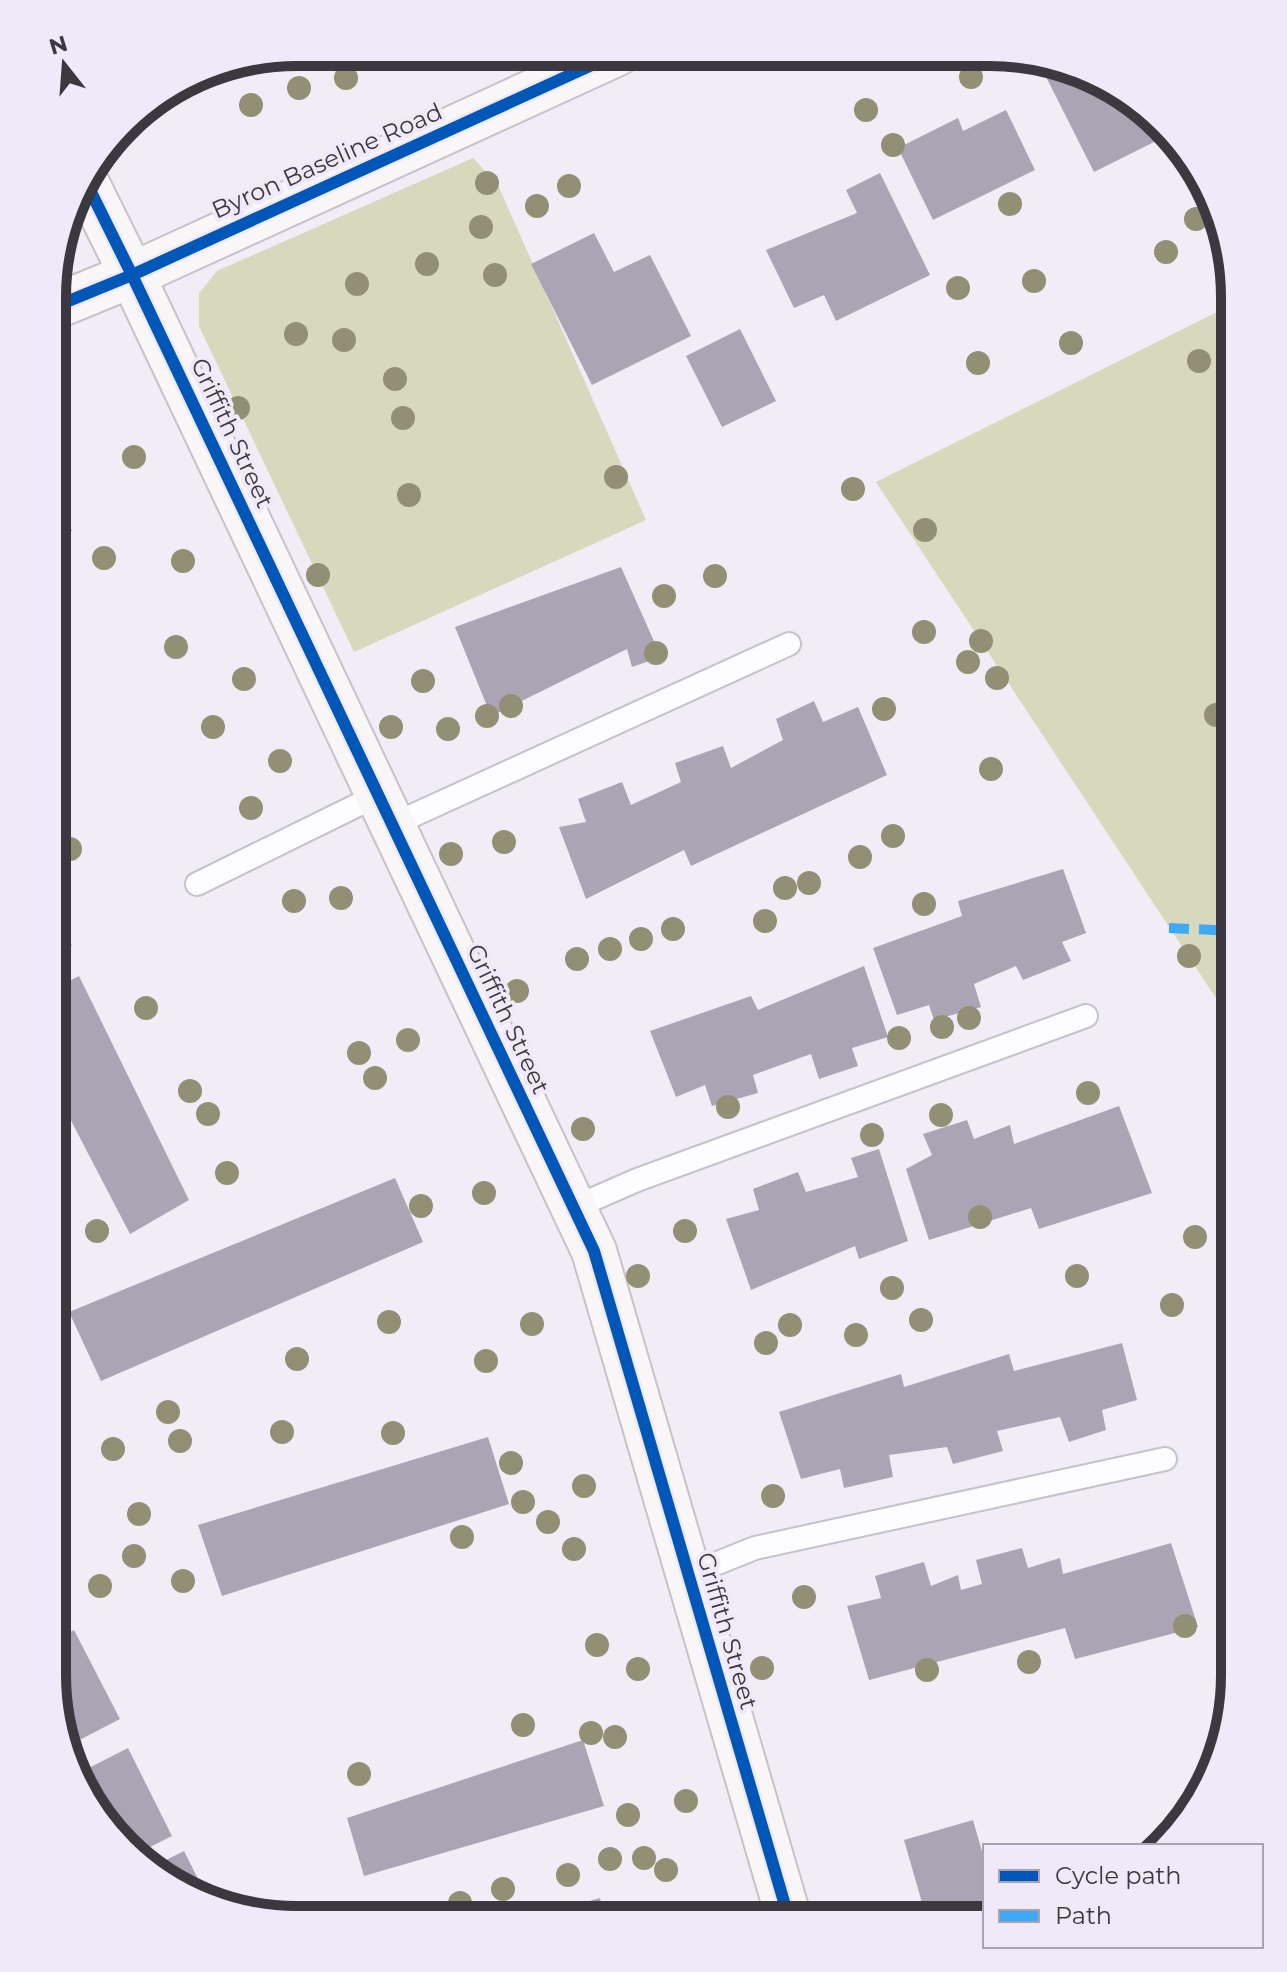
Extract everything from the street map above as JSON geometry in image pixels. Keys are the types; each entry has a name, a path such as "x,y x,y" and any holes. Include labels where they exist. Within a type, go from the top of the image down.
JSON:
{"street":[{"name":"Byron Baseline Road","path":"66,302 132,275 590,66"},
{"name":"Griffith Street","path":"91,193 594,1251 785,1906"}],"lane":[{"path":"197,884 789,644"},
{"path":"573,1208 637,1180 1086,1016"},
{"path":"688,1575 755,1548 1165,1459"}],"green space":[{"path":"473,158 498,185 646,520 354,652 199,326 199,293 217,271"},
{"path":"1221,310 1221,1006 876,482"}],"building":[{"path":"1044,73 1106,97 1152,133 1156,141 1094,172"},
{"path":"1006,110 1035,170 933,220 898,148 958,118 963,131"},
{"path":"880,173 930,275 836,321 824,295 794,308 766,250 857,213 846,190"},
{"path":"594,233 614,272 650,255 691,336 592,385 531,264"},
{"path":"740,329 776,401 722,427 686,356"},
{"path":"66,518 72,531 66,533"},
{"path":"621,567 661,657 632,667 627,649 491,716 455,627"},
{"path":"814,701 823,722 858,707 887,775 691,866 684,850 586,899 559,827 586,822 578,799 622,782 631,805 681,782 675,763 723,746 731,768 783,740 776,719"},
{"path":"1063,869 1086,933 1062,942 1071,961 1023,980 1016,966 974,984 981,1007 934,1020 929,1005 897,1015 873,948 962,916 958,901"},
{"path":"66,933 72,946 66,949"},
{"path":"864,966 888,1037 852,1048 858,1066 819,1079 811,1054 753,1075 758,1093 712,1106 705,1085 676,1097 650,1031 751,996 758,1010"},
{"path":"79,976 189,1200 130,1234 66,1111 66,982"},
{"path":"1119,1106 1152,1193 1039,1229 1031,1208 929,1240 906,1169 932,1155 923,1134 967,1120 974,1139 1010,1125 1014,1144"},
{"path":"879,1149 908,1241 859,1259 855,1246 751,1290 726,1219 759,1210 753,1189 798,1172 806,1192 858,1177 851,1158"},
{"path":"395,1178 423,1242 101,1381 69,1312"},
{"path":"1122,1343 1137,1400 1102,1410 1106,1430 1069,1442 1060,1417 997,1431 1003,1451 953,1464 947,1447 889,1455 893,1477 844,1488 840,1469 801,1479 779,1412 901,1374 904,1387 1009,1354 1014,1371"},
{"path":"488,1437 509,1504 222,1596 198,1525"},
{"path":"1171,1543 1198,1627 1075,1659 1065,1628 869,1680 847,1606 881,1598 875,1576 924,1562 931,1586 958,1575 961,1590 982,1584 976,1560 1022,1548 1028,1568 1060,1558 1063,1574"},
{"path":"74,1630 120,1719 76,1742 68,1705 66,1634"},
{"path":"583,1740 604,1806 364,1876 347,1818"},
{"path":"128,1748 172,1836 146,1849 114,1816 87,1769"},
{"path":"973,1820 983,1855 983,1906 923,1906 904,1840"},
{"path":"184,1851 201,1884 181,1875 162,1862"},
{"path":"600,1898 602,1906 572,1906"}],"marked path":[{"path":"1169,928 1221,930"}],"cycle path":[{"path":"66,302 132,275 590,66"},
{"path":"91,193 594,1251 785,1906"}]}
